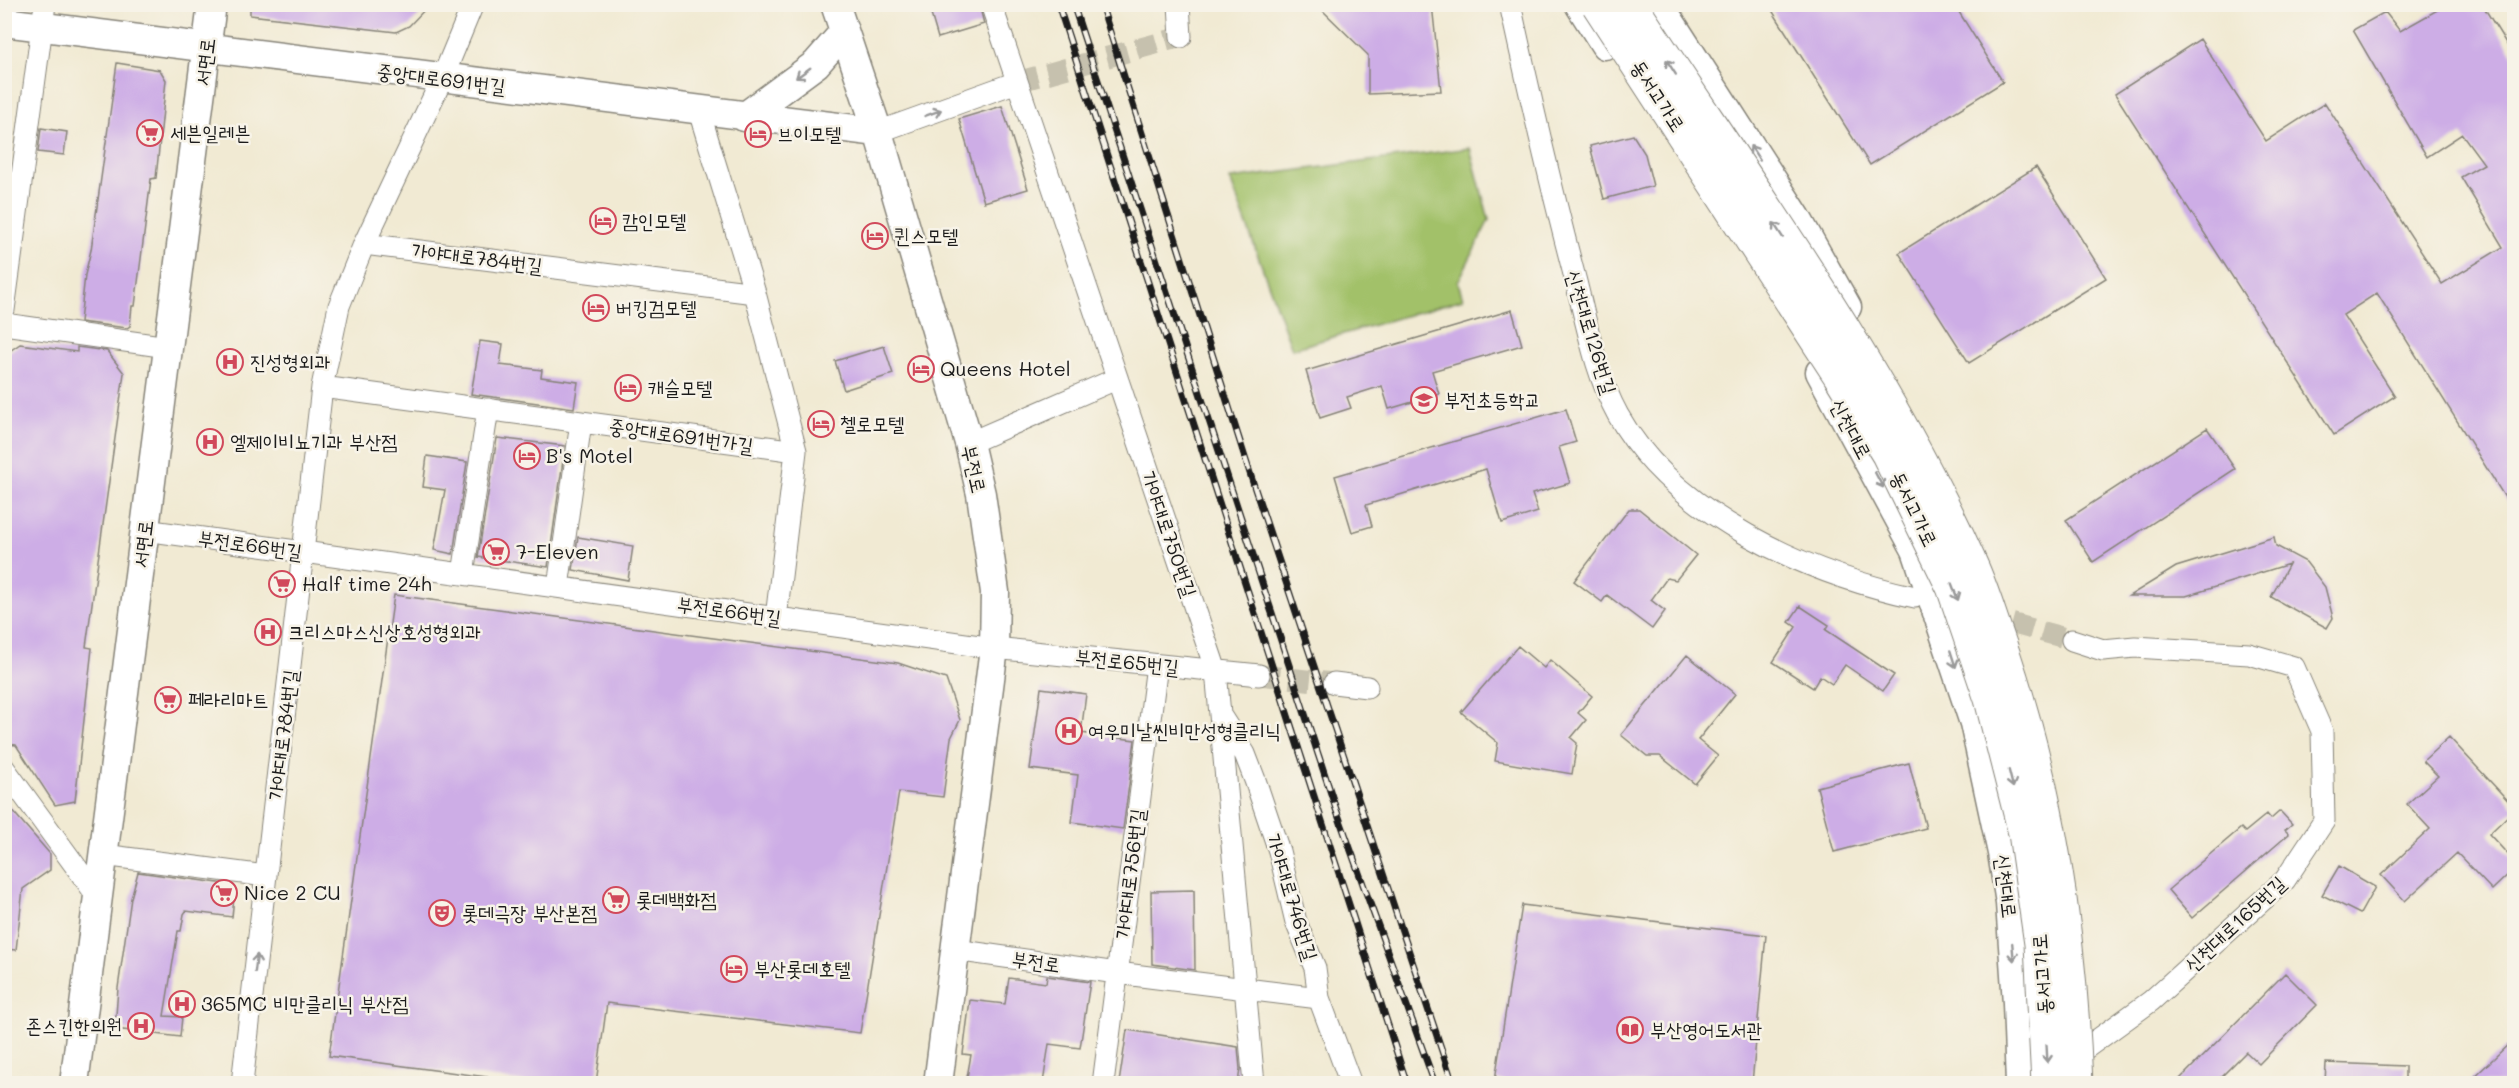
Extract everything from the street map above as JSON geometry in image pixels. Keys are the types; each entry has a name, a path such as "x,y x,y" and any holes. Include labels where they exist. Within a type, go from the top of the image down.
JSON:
{"highway":[{"name":"동서고가로","path":"1598,4 1888,454 1953,587 1991,699 2025,833 2041,944 2048,1083"},
{"name":"동서고가로","path":"1630,4 1868,367 1919,457 1972,567 2019,699 2052,837 2067,943 2076,1083"}],"main road":[{"name":"서면로","path":"74,1083 212,4"},
{"name":"부전로","path":"835,4 878,132 969,443 981,494 995,592 994,648 938,1083"},
{"name":"신천대로","path":"1579,4 1825,380 1917,550 1974,723 2002,853 2018,1003 2020,1083"},
{"path":"1659,4 1797,218 1964,520 2000,605 2031,695 2053,782 2071,887 2085,1083"},
{"name":"중앙대로691번길","path":"4,22 44,16 207,49 878,132"},
{"path":"744,117 816,64 844,32"}],"street":[{"name":"가야대로784번길","path":"242,1083 322,387 339,306 364,244 442,79 473,4"},
{"name":"가야대로750번길","path":"991,4 1216,671 1254,1083"},
{"path":"1179,4 1181,37"},
{"name":"신천대로126번길","path":"1510,4 1545,162 1600,375 1619,416 1651,461 1702,507 1770,547 1823,570 1886,591 1915,597"},
{"path":"4,310 44,16"},
{"path":"878,132 1017,82"},
{"path":"699,111 755,293 796,452 776,618"},
{"name":"가야대로784번길","path":"364,244 755,293"},
{"path":"4,324 168,347"},
{"path":"969,443 1116,379"},
{"path":"322,387 574,421 558,587"},
{"path":"463,574 488,409"},
{"name":"중앙대로691번가길","path":"574,421 796,452"},
{"name":"부전로66번길","path":"145,530 994,648"},
{"name":"신천대로165번길","path":"2072,640 2103,650 2135,647 2249,654 2294,666 2322,731 2324,821 2285,880 2151,1001 2082,1051"},
{"name":"부전로65번길","path":"994,648 1259,675"},
{"name":"가야대로756번길","path":"1103,1083 1156,665"},
{"path":"1334,683 1367,687"},
{"name":"가야대로746번길","path":"1220,716 1245,754 1255,780 1279,851 1296,922 1314,968 1319,998 1351,1083"},
{"path":"4,768 98,897"},
{"path":"103,855 266,876"},
{"name":"부전로","path":"955,950 1117,974 1319,998"}],"green space":[{"path":"1470,148 1489,220 1458,282 1463,299 1292,349 1230,179"}],"building":[{"path":"250,4 430,4 409,26 396,32 250,15"},
{"path":"928,4 979,4 984,24 938,38"},
{"path":"1316,4 1432,4 1441,91 1368,94 1368,55"},
{"path":"1768,4 1954,4 2003,82 1870,165"},
{"path":"2448,4 2482,4 2514,56 2514,512 2377,293 2343,315 2395,396 2334,435 2115,94 2200,39 2266,141 2325,103 2442,284 2503,247 2461,177 2484,164 2462,134 2427,157 2353,30 2385,12 2400,31"},
{"path":"117,63 160,70 166,80 156,178 151,179 135,306 132,306 130,326 127,328 80,322"},
{"path":"1002,106 1028,189 984,202 959,119"},
{"path":"41,128 67,132 64,155 38,152"},
{"path":"1633,135 1645,154 1653,186 1604,199 1590,146"},
{"path":"2036,167 2106,278 1969,363 1899,253"},
{"path":"1512,310 1522,345 1432,371 1439,394 1389,409 1382,386 1347,397 1351,408 1320,418 1306,371"},
{"path":"480,341 503,344 500,365 542,370 541,377 578,382 574,408 471,394"},
{"path":"20,344 77,352 77,347 107,351 124,373 86,647 92,648 75,801 55,805 16,745 8,744 4,738 4,355"},
{"path":"884,346 893,374 844,390 835,361"},
{"path":"1566,409 1576,442 1559,447 1570,483 1532,494 1538,512 1502,523 1486,469 1366,505 1372,526 1352,532 1335,476"},
{"path":"2207,428 2235,469 2093,562 2066,520"},
{"path":"497,438 565,446 548,567 478,557"},
{"path":"427,456 467,462 453,554 434,550 445,490 423,487"},
{"path":"1629,509 1639,509 1696,555 1676,580 1667,578 1651,600 1665,611 1652,629 1607,595 1602,602 1574,581"},
{"path":"578,537 633,546 628,580 573,570"},
{"path":"2274,537 2276,546 2306,562 2325,587 2333,618 2327,628 2271,597 2289,564 2186,596 2129,596 2176,567"},
{"name":"롯데백화점","path":"394,595 898,663 946,679 960,720 951,738 943,797 899,792 860,1033 607,1003 596,1083 533,1083 329,1056"},
{"path":"1800,606 1829,625 1826,630 1894,675 1883,691 1845,665 1832,684 1820,676 1813,688 1773,662 1796,627 1789,622"},
{"path":"1518,646 1544,668 1550,660 1592,696 1578,713 1586,720 1571,738 1577,743 1572,774 1495,761 1498,743 1461,712"},
{"path":"1687,655 1735,694 1698,740 1718,756 1695,784 1660,756 1647,756 1621,735"},
{"path":"1041,688 1086,694 1081,733 1135,740 1123,829 1072,822 1078,775 1030,769"},
{"path":"2449,737 2514,807 2514,810 2489,834 2514,861 2514,869 2492,890 2457,853 2405,901 2381,875 2430,829 2407,804 2438,776 2423,761"},
{"path":"1909,763 1926,828 1834,852 1817,787"},
{"path":"4,801 50,854 50,870 23,889 16,950 4,949"},
{"path":"2280,811 2292,824 2285,830 2289,834 2192,918 2168,890 2241,828 2245,832 2267,814 2271,819"},
{"path":"2339,866 2375,887 2360,914 2322,895"},
{"path":"138,872 233,885 235,888 232,917 186,911 184,914 181,931 178,931 164,1016 182,1017 180,1037 115,1029 118,988 131,898"},
{"path":"1194,890 1195,970 1152,964 1151,891"},
{"name":"부산영어도서관","path":"1522,905 1766,935 1752,1083 1521,1083 1495,1080"},
{"path":"2285,973 2317,1005 2259,1064 2246,1052 2215,1083 2176,1083"},
{"path":"1047,976 1090,982 1080,1048 1049,1044 1043,1083 966,1083 971,1055 963,1054 970,1000 1005,1004 1009,978 1046,983"},
{"path":"1127,1030 1238,1047 1240,1069 1238,1083 1119,1083"},
{"path":"2514,1039 2514,1083 2468,1083"},
{"path":"2326,1063 2405,1066 2405,1083 2325,1083"}],"tunnel":[{"path":"1017,82 1181,37"},
{"path":"1982,615 2072,640"},
{"path":"1259,675 1334,683"}],"railway":[{"path":"1058,4 1407,1084"},
{"path":"1073,4 1336,809 1435,1084"},
{"path":"1101,4 1255,489 1453,1084"}],"place":[{"name":"세븐일레븐","path":"150,133"},
{"name":"브이모텔","path":"758,134"},
{"name":"캄인모텔","path":"603,221"},
{"name":"퀸스모텔","path":"875,236"},
{"name":"버킹검모텔","path":"596,308"},
{"name":"진성형외과","path":"230,362"},
{"name":"Queens Hotel","path":"921,369"},
{"name":"캐슬모텔","path":"628,388"},
{"name":"부전초등학교","path":"1424,400"},
{"name":"첼로모텔","path":"821,424"},
{"name":"엘제이비뇨기과 부산점","path":"210,442"},
{"name":"B's Motel","path":"527,456"},
{"name":"7-Eleven","path":"496,552"},
{"name":"Half time 24h","path":"282,584"},
{"name":"크리스마스신상호성형외과","path":"268,632"},
{"name":"페라리마트","path":"168,700"},
{"name":"여우미날씬비만성형클리닉","path":"1069,731"},
{"name":"Nice 2 CU","path":"224,893"},
{"name":"롯데백화점","path":"616,900"},
{"name":"롯데극장 부산본점","path":"442,913"},
{"name":"부산롯데호텔","path":"734,969"},
{"name":"365MC 비만클리닉 부산점","path":"182,1004"},
{"name":"존스킨한의원","path":"141,1026"},
{"name":"부산영어도서관","path":"1630,1030"}]}
